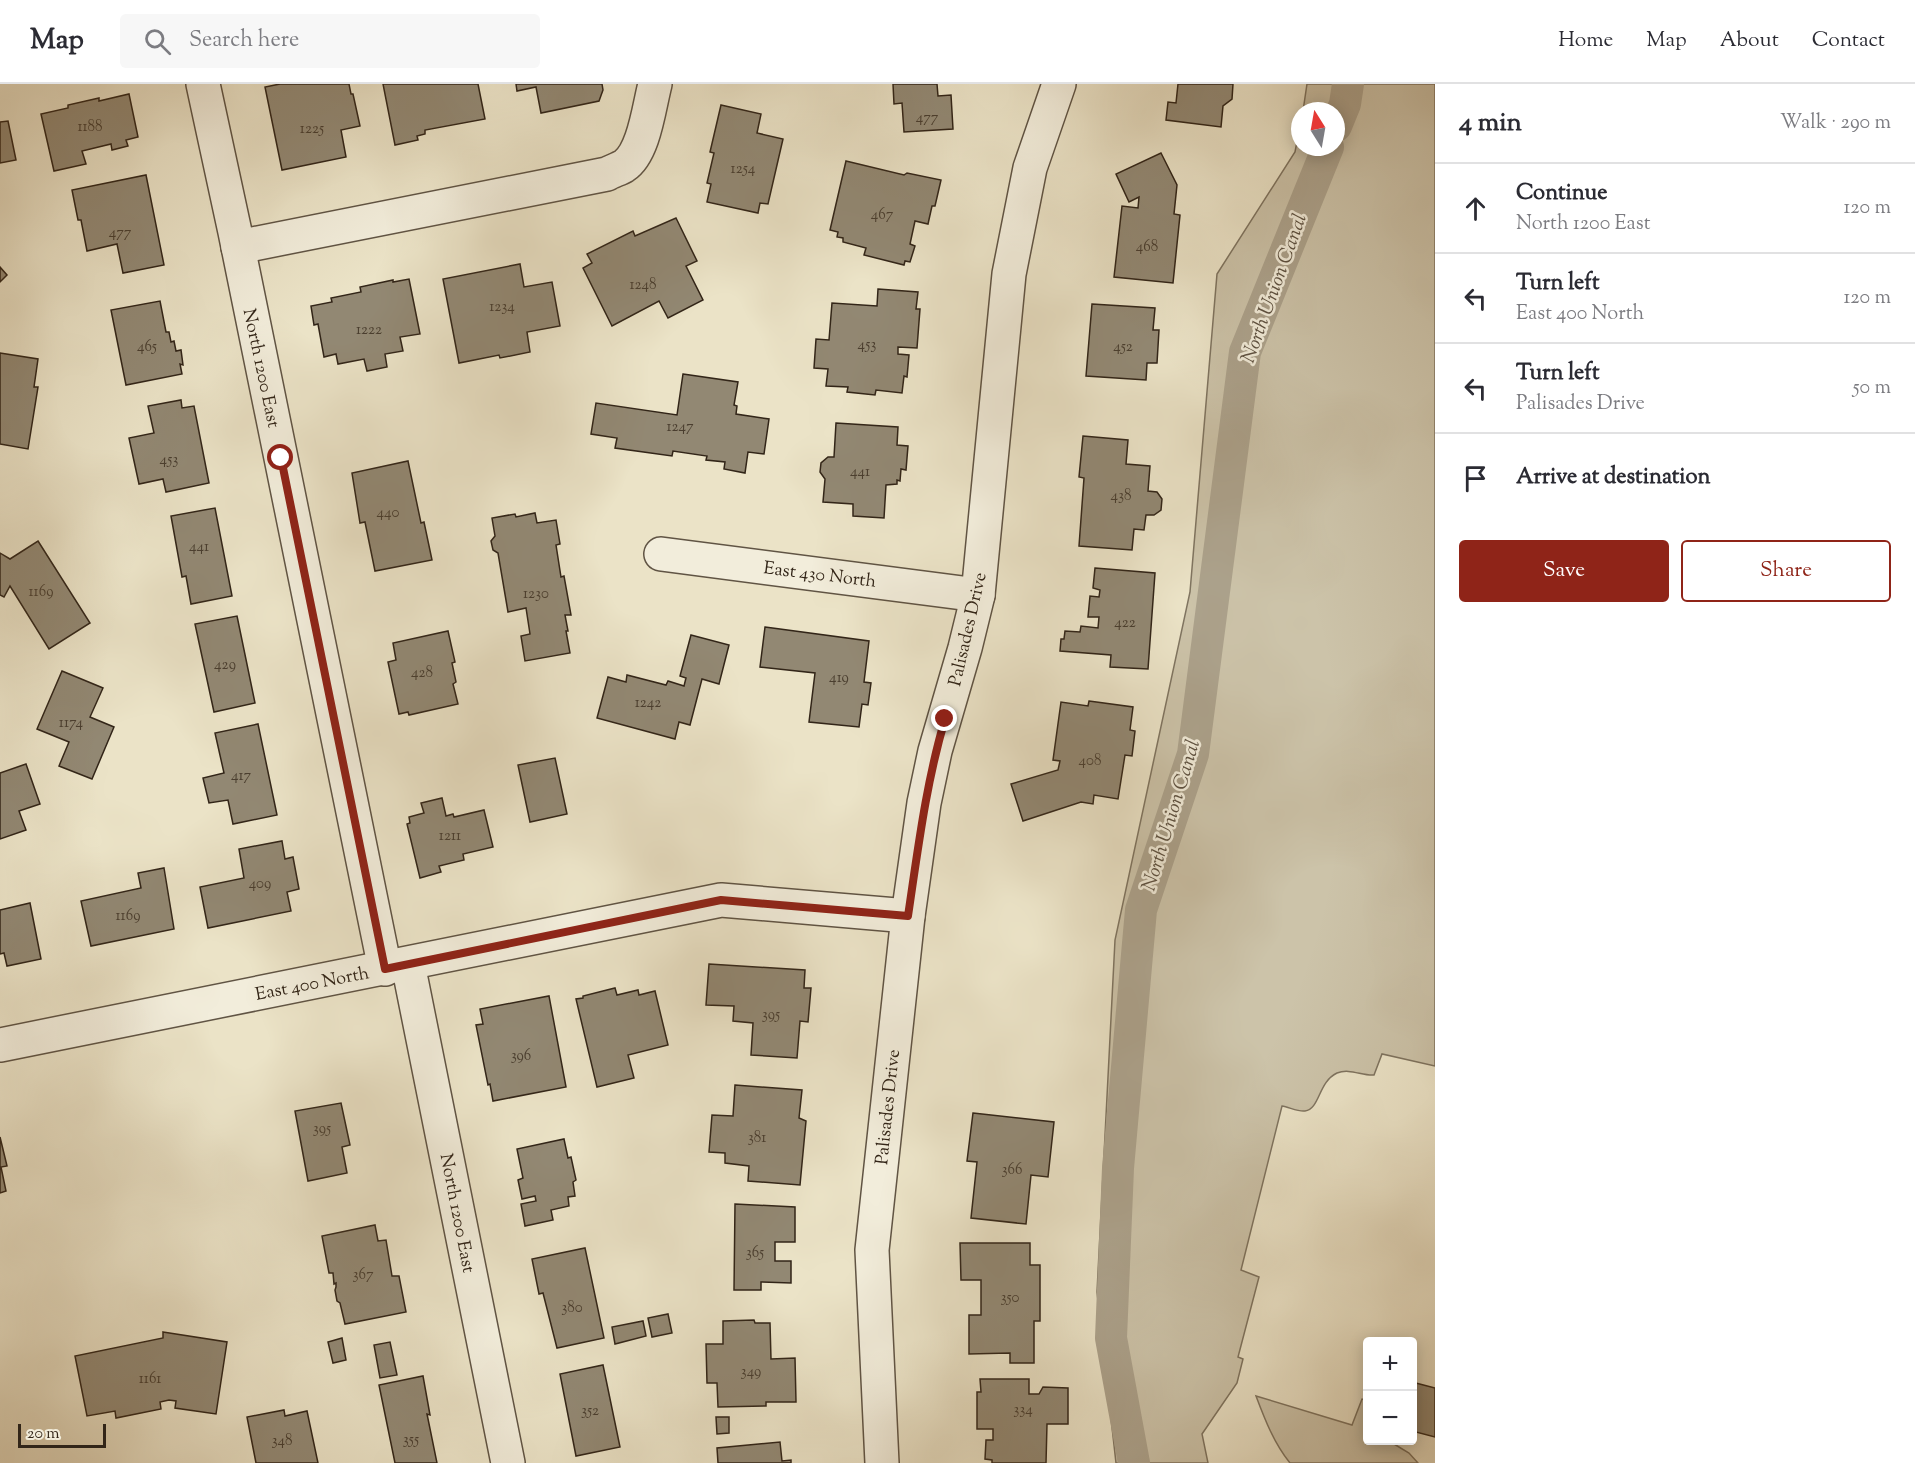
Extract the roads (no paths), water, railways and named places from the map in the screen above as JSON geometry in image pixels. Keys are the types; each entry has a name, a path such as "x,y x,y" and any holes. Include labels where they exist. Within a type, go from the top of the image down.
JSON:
{"street":[{"name":"North 1200 East","path":"203,84 396,967 508,1463"},
{"path":"238,248 607,174 625,166 635,154 640,144 655,84"},
{"name":"Palisades Drive","path":"882,1463 872,1250 908,916 924,803 935,751 978,595 1009,274 1030,168 1059,84"},
{"name":"East 430 North","path":"661,554 978,595"},
{"name":"East 400 North","path":"0,1045 721,900 908,916"}],"waterway":[{"name":"North Union Canal","path":"1345,104 1348,84"},
{"name":"North Union Canal","path":"1134,1463 1111,1338 1118,1168 1141,910 1193,754 1245,352 1324,156"}]}
